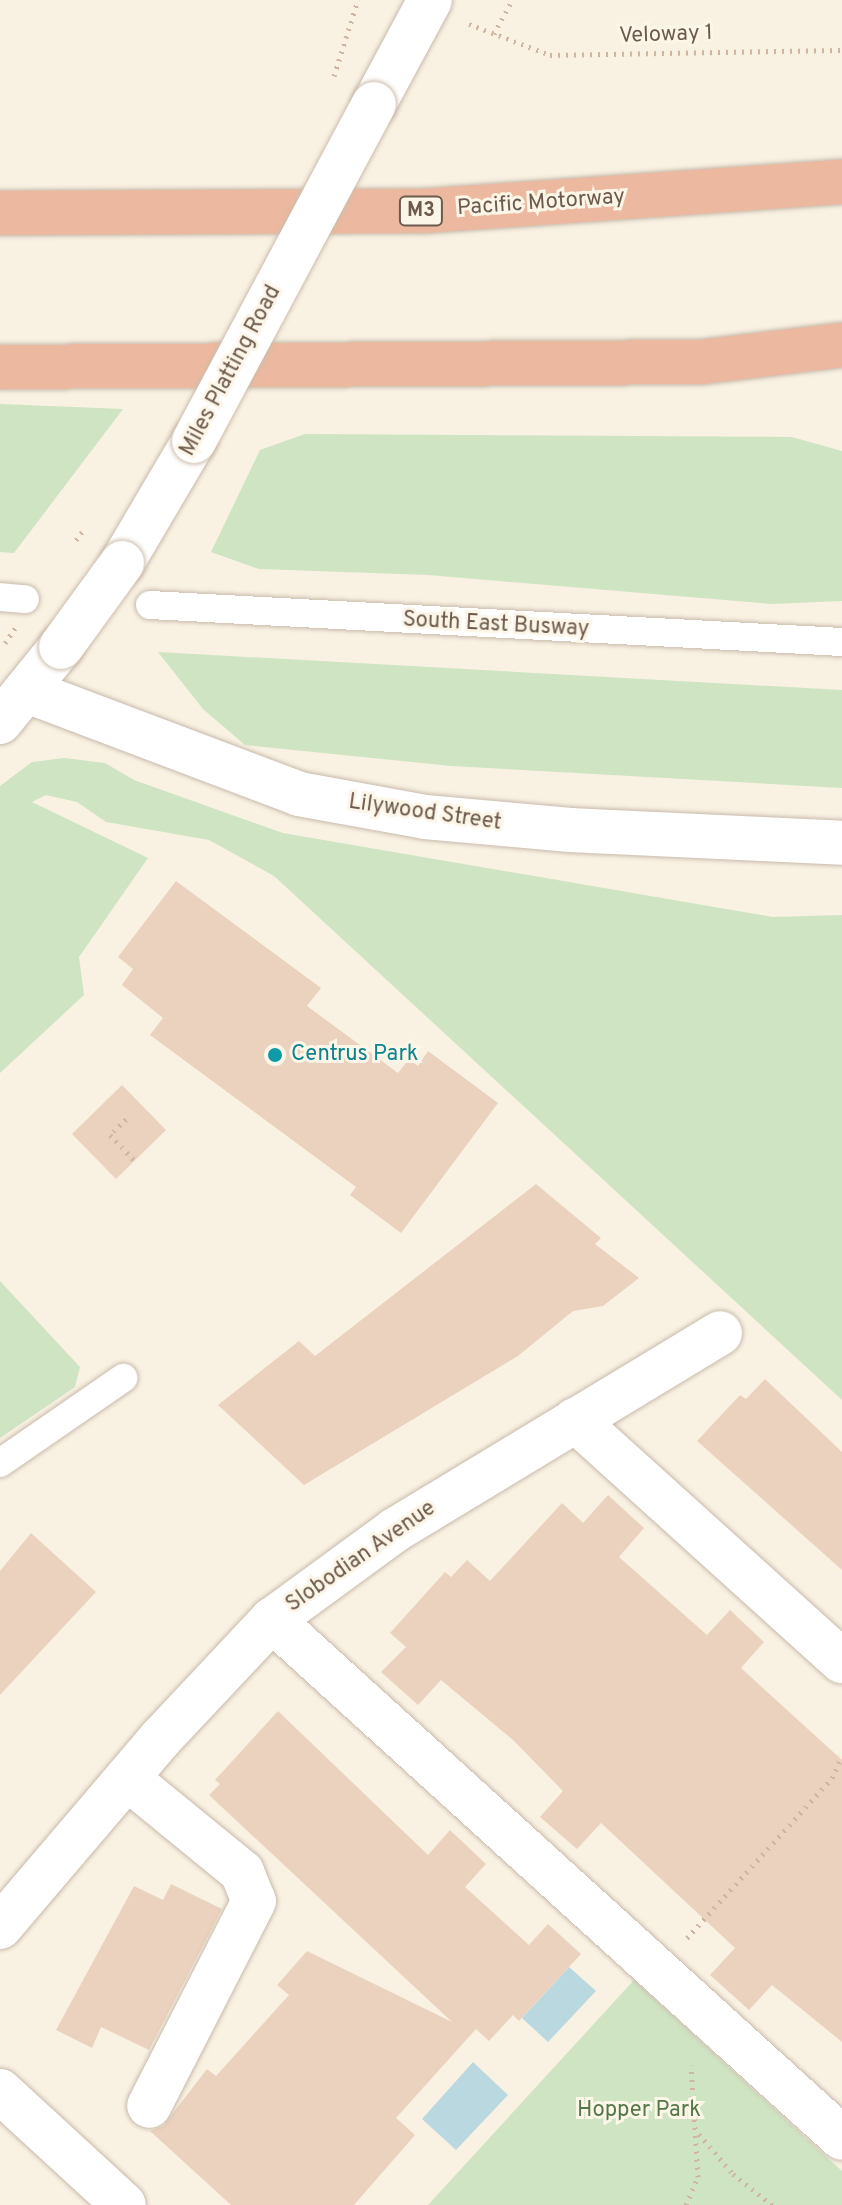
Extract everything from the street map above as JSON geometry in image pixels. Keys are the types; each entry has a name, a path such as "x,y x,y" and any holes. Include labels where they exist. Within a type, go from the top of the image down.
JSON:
{"highway":[{"name":"Pacific Motorway","path":"0,213 424,211 842,182"},
{"path":"0,367 701,362 842,345"}],"street":[{"name":"Miles Platting Road","path":"13,707 122,563 194,441 430,0"},
{"name":"Lilywood Street","path":"13,707 299,794 425,817 556,829 842,843"},
{"name":"Slobodian Avenue","path":"0,1927 127,1778 272,1620 395,1530 720,1333"},
{"path":"575,1420 842,1661"},
{"path":"272,1620 842,2138"},
{"path":"127,1778 242,1872 254,1901 149,2106"},
{"path":"0,2091 124,2205"}],"lane":[{"name":"South East Busway","path":"150,605 842,642"},
{"path":"0,1463 123,1378"}],"path":[{"path":"334,77 358,0"},
{"name":"Veloway 1","path":"512,0 494,34 550,55 842,50"},
{"path":"126,1119 110,1135 135,1161"},
{"path":"677,1988 672,1955 832,1778 842,1756"},
{"path":"686,2205 698,2177 699,2134 690,2058"},
{"path":"699,2134 772,2205"}],"green space":[{"path":"0,404 123,409 14,553 0,552"},
{"path":"305,434 792,437 842,451 842,601 772,604 428,575 259,569 211,552 260,450"},
{"path":"158,652 842,690 842,788 451,766 245,745 203,709"},
{"path":"64,758 105,763 134,780 283,833 773,917 842,915 842,1400 274,876 209,840 106,822 77,802 46,795 32,802 148,858 79,957 84,995 0,1073 0,786 32,762"},
{"path":"0,1281 80,1367 75,1387 0,1438"},
{"name":"Hopper Park","path":"634,1980 842,2171 842,2205 428,2205"}],"water":[{"path":"569,1967 596,1991 548,2042 522,2018"},
{"path":"473,2062 508,2095 456,2150 422,2119"}],"building":[{"name":"Centrus Park","path":"176,881 321,988 307,1006 398,1073 409,1059 418,1066 428,1051 498,1103 401,1233 350,1195 356,1187 150,1035 163,1018 122,985 133,969 118,957"},
{"path":"122,1085 166,1130 116,1179 72,1134"},
{"path":"536,1184 601,1238 595,1244 639,1278 603,1306 573,1311 518,1356 304,1485 218,1405 299,1341 315,1356"},
{"path":"765,1379 842,1452 842,1570 697,1441 740,1395 746,1399"},
{"path":"608,1495 644,1528 619,1557 707,1635 730,1610 764,1642 741,1668 842,1760 842,2042 772,1985 749,2010 710,1975 735,1948 601,1823 577,1849 540,1817 563,1791 513,1740 441,1680 418,1705 381,1672 406,1647 390,1633 445,1572 451,1577 467,1560 490,1581 562,1503 583,1523"},
{"path":"31,1533 96,1592 0,1695 0,1571"},
{"path":"278,1711 428,1855 450,1830 486,1864 465,1887 529,1945 548,1924 581,1954 519,2021 513,2015 489,2041 476,2029 396,2118 415,2135 354,2205 231,2205 150,2131 163,2126 207,2069 216,2076 289,1995 277,1985 307,1951 452,2022 209,1795 220,1784 215,1780"},
{"path":"171,1884 222,1909 149,2050 101,2027 92,2048 56,2030 134,1886 163,1900"}],"place":[{"name":"Centrus Park","path":"275,1055"}]}
